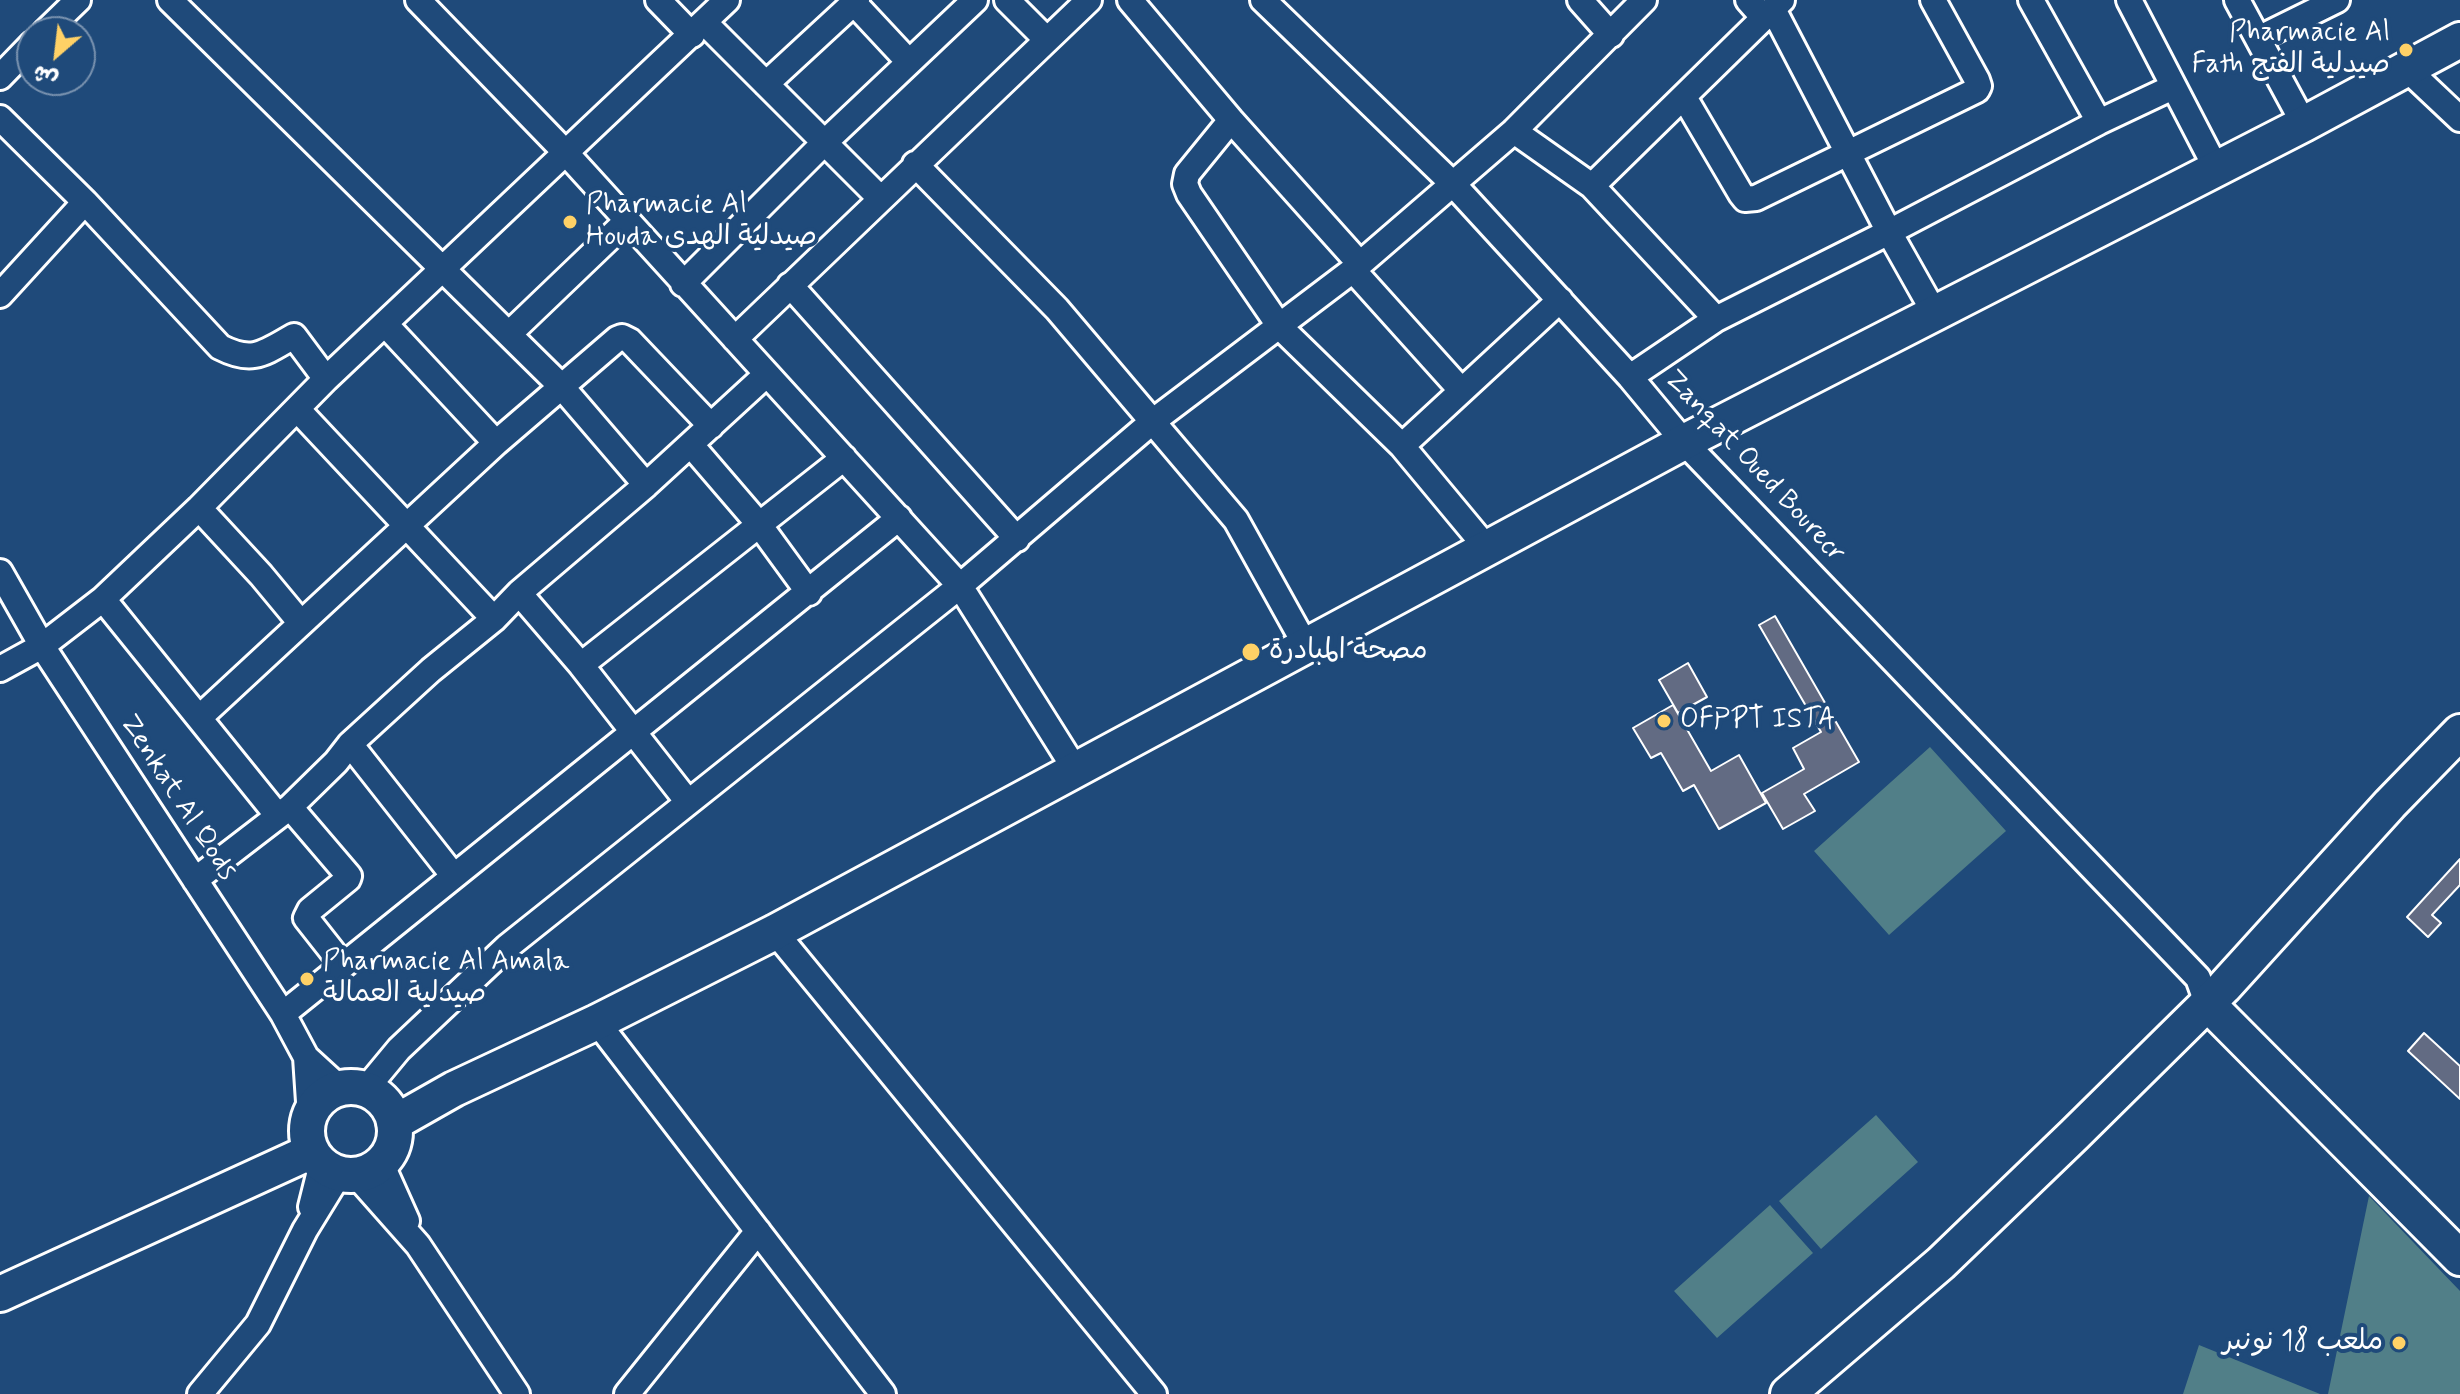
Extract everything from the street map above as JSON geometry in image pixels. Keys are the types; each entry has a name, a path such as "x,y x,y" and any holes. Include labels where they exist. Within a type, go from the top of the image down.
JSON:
{"street":[{"path":"62,16 78,0"},
{"path":"170,0 561,386 646,485"},
{"path":"418,0 566,153 960,586 1075,769"},
{"path":"658,0 766,84 880,198"},
{"path":"0,669 42,646 103,599 199,508 326,379 727,0"},
{"path":"683,284 823,144 975,0"},
{"path":"1007,0 1047,40"},
{"path":"735,339 1089,0"},
{"path":"1130,0 1461,390"},
{"name":"Zanqat Oued Bourecr","path":"1263,0 1453,184 1630,377 1684,442 2210,989"},
{"path":"1580,0 1611,35"},
{"path":"372,1102 399,1049 507,947 960,586 1152,422 1356,267 1514,131 1644,0"},
{"path":"1684,97 1745,199 1756,198 1977,90 1979,86 1933,0"},
{"path":"2031,0 2099,122"},
{"path":"2129,0 2216,168"},
{"path":"2237,0 2304,124"},
{"path":"2258,39 2337,0"},
{"path":"766,84 855,2 909,62"},
{"path":"1592,186 1684,97 1767,7 1934,312"},
{"path":"200,1394 258,1324 305,1230 333,1153 322,1099 372,1102 454,1089 597,1022 775,932 1684,442 2304,124 2460,40"},
{"path":"0,77 16,60"},
{"path":"2407,69 2460,119"},
{"path":"1630,377 1716,319 2173,87"},
{"path":"0,118 85,202 220,347 248,358 260,355 294,336 326,379"},
{"path":"1231,120 1187,174 1185,184 1189,194 1280,327 1402,446 1486,547"},
{"path":"1514,131 1592,186 1716,319"},
{"path":"915,164 1057,309 1236,520 1306,646"},
{"path":"0,295 85,202"},
{"path":"509,334 627,221"},
{"path":"790,285 1017,539"},
{"path":"1402,446 1560,300"},
{"path":"385,324 496,443"},
{"path":"199,718 496,443 617,339 626,338 711,426"},
{"path":"195,880 284,811 336,762 350,744 431,670 494,619 519,593 646,485 767,374"},
{"path":"298,410 494,619"},
{"path":"691,445 758,523 809,593"},
{"path":"581,665 844,458"},
{"path":"199,508 300,622"},
{"path":"283,1014 899,518"},
{"name":"Zenkat Al Qods","path":"0,572 42,646 283,1014 306,1057"},
{"path":"519,593 581,665 688,802"},
{"path":"103,599 199,718 349,876 310,910 306,918 343,965"},
{"path":"1788,1394 1941,1263 2460,732"},
{"path":"350,744 453,875"},
{"path":"775,932 1154,1394"},
{"path":"2210,989 2460,1240"},
{"path":"2210,989 2460,1258"},
{"path":"597,1022 883,1394"},
{"path":"0,1294 250,1181 333,1153 393,1145 372,1102 306,1057"},
{"path":"306,1057 333,1153 418,1245 517,1394"},
{"path":"627,1394 758,1231"}],"green space":[{"path":"1930,747 2006,831 1889,935 1814,851"},
{"path":"1876,1115 1918,1162 1821,1249 1779,1201"},
{"name":"ملعب 18 نونبر","path":"2369,1196 2460,1291 2460,1394 2328,1394"},
{"path":"1770,1205 1813,1253 1717,1338 1674,1291"},
{"name":"ملعب 18 نونبر","path":"2199,1345 2320,1394 2183,1394"}],"building":[{"path":"1775,616 1859,762 1804,794 1815,811 1783,829 1762,793 1804,769 1793,748 1821,732 1759,625"},
{"path":"1688,663 1707,697 1678,713 1659,680"},
{"path":"1673,705 1711,771 1739,755 1766,803 1719,829 1694,785 1683,791 1661,753 1651,758 1633,728"},
{"path":"2460,859 2460,885 2432,915 2441,923 2428,937 2407,917"},
{"path":"2424,1033 2460,1066 2460,1099 2408,1051"}],"place":[{"name":"Pharmacie Al Fath صيدلية الفتح","path":"2406,50"},
{"name":"Pharmacie Al Houda صيدلية الهدى","path":"570,222"},
{"name":"مصحة المبادرة","path":"1251,652"},
{"name":"OFPPT ISTA","path":"1664,721"},
{"name":"Pharmacie Al Amala صيدلية العمالة","path":"307,979"},
{"name":"ملعب 18 نونبر","path":"2399,1343"}]}
